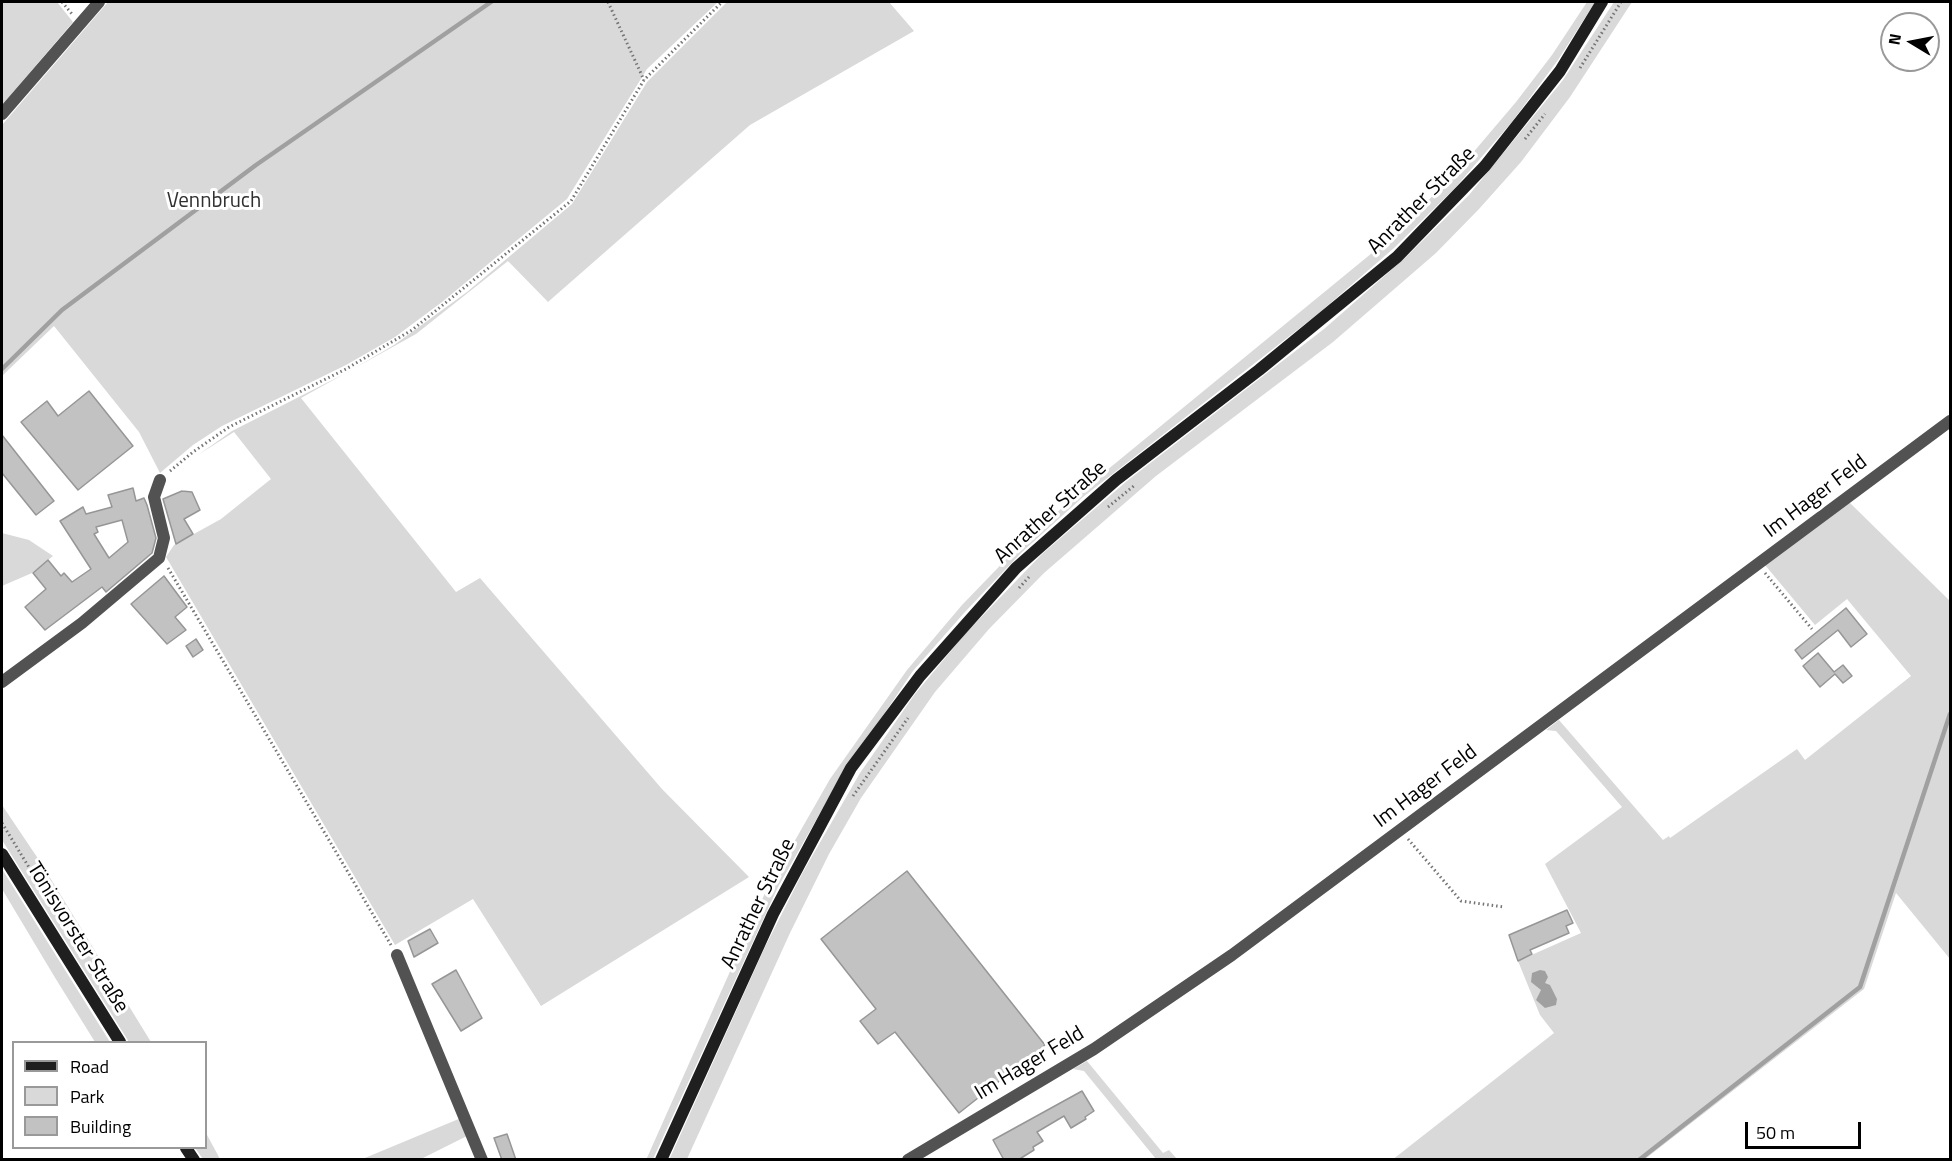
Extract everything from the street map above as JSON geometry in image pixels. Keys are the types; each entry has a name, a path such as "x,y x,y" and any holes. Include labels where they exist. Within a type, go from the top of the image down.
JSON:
{"main road":[{"name":"Anrather Straße","path":"661,1160 784,893 851,768 920,676 1016,568 1091,502 1397,257 1485,166 1560,71 1602,2"},
{"name":"Tönisvorster Straße","path":"2,854 119,1041"}],"street":[{"path":"2,114 99,2"},
{"name":"Im Hager Feld","path":"908,1160 1094,1049 1232,955 1950,421"},
{"path":"2,682 82,623 159,558 164,538 154,497 160,480"},
{"path":"397,955 482,1160"}],"path":[{"path":"608,2 644,80"},
{"path":"160,480 193,452 229,427 346,369 412,330 571,201 644,80 722,2"},
{"path":"1574,76 1621,2"},
{"path":"1521,145 1547,111"},
{"path":"1107,508 1141,479"},
{"path":"159,558 165,563 397,955"},
{"path":"1758,564 1812,629"},
{"path":"1016,591 1031,574"},
{"path":"853,797 913,711"},
{"path":"1401,831 1461,900 1504,907"}],"green space":[{"path":"2,2 57,2 73,22 2,105"},
{"name":"Vennbruch","path":"108,2 718,2 647,69 567,199 442,302 395,337 346,365 222,426 193,445 160,473 139,432 54,326 2,376 2,125"},
{"path":"727,2 889,2 914,31 750,125 548,302 508,261 416,334 353,369 394,345 467,292 572,204 647,82"},
{"path":"1587,2 1595,2 1558,60 1511,123 1454,189 1394,248 1319,313 1083,497 1022,552 913,671 836,785 778,887 653,1159 646,1160 765,893 830,779 907,670 962,605 1018,547 1079,493 1372,253 1423,206 1516,102 1552,55"},
{"path":"1614,2 1632,2 1570,97 1521,162 1436,253 1333,342 1156,476 1044,573 989,629 935,692 861,798 829,854 790,933 687,1159 669,1160 765,947 803,872 860,773 915,694 966,633 1042,554 1127,481 1324,329 1405,258 1469,195 1563,80"},
{"path":"345,374 301,398 456,592 480,578 662,789 749,877 541,1006 473,899 395,945 166,557 174,545 221,519 271,479 234,432 198,455 232,431"},
{"path":"1849,502 1950,601 1950,959 1896,893 1864,989 1645,1159 1392,1160 1554,1033 1540,1015 1518,961 1581,933 1545,864 1622,807 1556,731 1546,730 1559,720 1663,840 1669,836 1670,838 1797,749 1805,760 1911,676 1847,599 1815,625 1765,565"},
{"path":"2,533 29,540 53,556 32,573 2,586"},
{"path":"2,805 41,863 150,1041 128,1041 2,840"},
{"path":"2,869 109,1041 94,1041 2,889"},
{"path":"1087,1061 1163,1153 1169,1150 1177,1159 1156,1159 1084,1071 1073,1069"},
{"path":"461,1118 467,1136 421,1159 360,1160"},
{"path":"207,1135 220,1159 203,1159 196,1149 207,1149"}],"shaded area":[{"path":"1545,971 1548,977 1545,983 1550,985 1557,999 1556,1005 1545,1008 1536,1000 1541,990 1531,982 1532,973"}],"building":[{"path":"89,391 133,446 78,490 21,422 47,401 58,416"},
{"path":"2,435 54,501 36,515 2,473"},
{"path":"133,488 136,501 144,498 156,538 152,553 106,592 102,587 45,630 25,607 46,589 33,573 48,560 61,576 64,573 72,582 91,569 60,521 83,507 86,514 112,507 108,495","holes":["122,520 128,542 109,558 94,534 98,532 96,527"]},
{"path":"182,491 192,492 200,510 184,519 193,534 176,544 163,499"},
{"path":"164,576 187,607 175,617 186,630 167,644 131,604"},
{"path":"1846,608 1867,634 1851,647 1838,630 1802,659 1795,650"},
{"path":"196,639 203,650 193,657 186,646"},
{"path":"1818,653 1834,672 1843,665 1852,676 1843,683 1835,674 1820,687 1803,666"},
{"path":"907,871 1045,1045 959,1113 895,1032 878,1044 860,1021 876,1009 821,939"},
{"path":"1567,910 1573,923 1566,926 1569,933 1530,950 1532,954 1518,961 1509,935"},
{"path":"430,929 438,943 414,957 408,941"},
{"path":"456,970 482,1018 461,1031 432,984"},
{"path":"1082,1091 1094,1111 1085,1117 1086,1119 1071,1128 1064,1116 1037,1132 1043,1141 1033,1147 1034,1150 1018,1160 1004,1160 993,1140"},
{"path":"507,1134 516,1160 502,1160 494,1138"}],"waterway":[{"path":"2,369 62,310 256,165 491,2"},
{"path":"1639,1160 1860,987 1950,714"}]}
